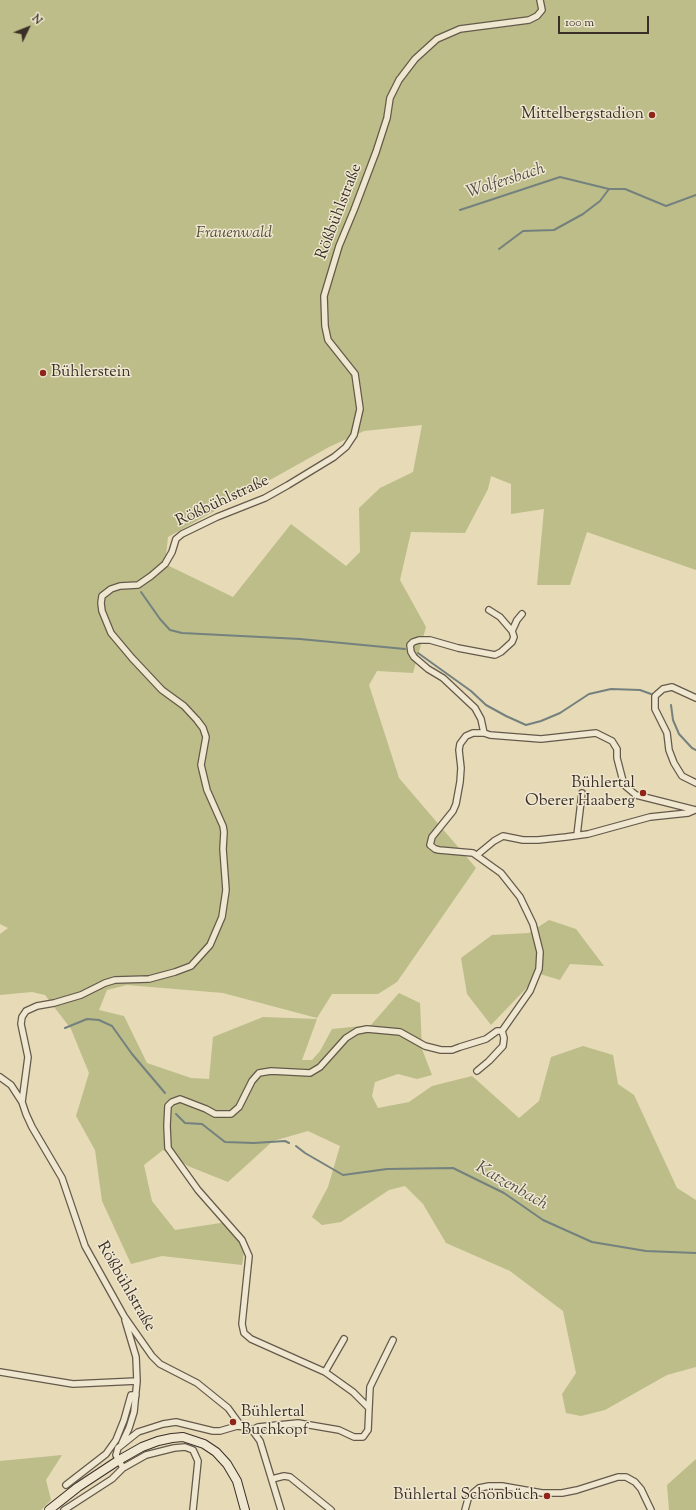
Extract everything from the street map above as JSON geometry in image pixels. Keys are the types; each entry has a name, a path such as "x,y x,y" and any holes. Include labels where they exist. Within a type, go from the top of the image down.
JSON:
{"main road":[{"path":"48,1510 78,1487 118,1460 158,1441 183,1437 204,1444 216,1452 227,1464 237,1481 245,1510"}],"street":[{"name":"Rößbühlstraße","path":"22,1102 28,1057 21,1024 22,1017 26,1012 37,1006 54,1003 81,995 105,983 115,980 148,979 191,966 210,945 222,917 226,890 223,856 224,832 223,826 207,790 201,765 206,737 203,728 184,706 162,690 111,633 102,611 102,596 111,589 120,586 138,585 151,576 165,564 172,552 176,539 182,534 217,517 265,498 334,457 346,447 354,435 360,409 355,374 328,340 325,326 324,296 339,246 378,146 387,118 390,98 398,80 415,59 437,38 460,29 529,20 537,16 542,10 540,0"},
{"path":"484,733 481,719 475,708 443,678 428,669 414,657 411,652 410,645 419,640 430,640 458,648 495,655 501,652 512,642 514,637 512,631 500,617 489,610"},
{"path":"512,631 522,614"},
{"path":"696,698 672,687 663,689 655,696 655,709 667,733 669,750 674,763 682,776 696,783"},
{"path":"369,1408 353,1392 325,1372 251,1339 244,1333 242,1324 249,1256 242,1240 198,1190 168,1148 168,1106 172,1102 180,1099 215,1114 231,1114 239,1107 252,1081 260,1073 271,1071 310,1073 320,1067 346,1038 357,1031 367,1029 400,1032 425,1046 441,1050 452,1050 486,1039 497,1031 502,1031 530,991 539,968 540,952 533,924 520,896 501,873 477,855 466,852 439,850 430,845 432,837 453,811 456,804 461,768 459,750 460,744 466,736 473,733 484,733 490,735 541,739 596,733 612,741 617,749 617,758 624,786 636,795 696,810"},
{"path":"577,835 582,793"},
{"path":"477,855 494,841 503,836 523,840 538,840 577,835 638,819 688,813 696,810"},
{"path":"477,1071 503,1046 504,1038 502,1031"},
{"name":"Rößbühlstraße","path":"0,1076 11,1085 22,1102 32,1127 62,1178 85,1246 124,1316 152,1356 160,1364 197,1383 228,1408 241,1426"},
{"path":"123,1468 116,1455 118,1448 129,1428 134,1412 137,1381 136,1356 124,1316"},
{"path":"325,1372 344,1339"},
{"path":"252,1430 258,1426 298,1423 339,1430 354,1437 363,1437 368,1430 370,1387 393,1340"},
{"path":"0,1372 73,1384 137,1381"},
{"path":"66,1485 106,1454 116,1440 124,1420 131,1395 136,1395"},
{"path":"118,1448 138,1432 163,1424 176,1422 213,1431 220,1431 241,1426 248,1427 260,1441 281,1510"},
{"path":"64,1510 112,1479 123,1468 146,1456 185,1447 193,1450 198,1461 193,1510"},
{"path":"272,1479 284,1476 290,1477 330,1510"},
{"path":"465,1510 468,1499 479,1488 502,1486 542,1493 562,1493 577,1490 618,1477 626,1477 635,1482 641,1489 651,1510"}],"green space":[{"name":"Frauenwald","path":"0,0 696,0 696,570 587,532 570,585 537,585 544,509 511,514 511,484 491,476 488,489 465,533 411,532 400,580 426,627 413,673 377,671 369,685 399,778 476,868 397,982 378,994 332,994 317,1018 223,993 127,985 107,990 99,1010 124,1016 147,1063 191,1078 209,1079 213,1037 263,1017 317,1019 302,1060 312,1060 320,1051 332,1029 371,1025 399,993 420,1003 422,1049 432,1075 417,1079 398,1074 375,1082 372,1096 378,1108 409,1102 432,1086 472,1076 519,1118 539,1101 551,1057 583,1046 613,1055 618,1084 634,1095 677,1188 696,1200 696,1367 667,1375 605,1410 581,1416 566,1413 562,1394 576,1373 563,1311 510,1271 446,1243 423,1204 405,1186 389,1190 341,1222 322,1225 312,1217 328,1187 340,1146 308,1131 273,1141 228,1182 188,1166 163,1150 144,1165 152,1201 175,1230 227,1222 246,1239 242,1265 162,1256 131,1264 102,1201 95,1150 76,1116 89,1073 71,1029 45,995 32,992 0,995 0,934 8,928 0,924","holes":["422,425 413,472 380,488 359,508 360,552 346,566 291,524 233,597 165,564 168,537 329,447 364,431"]},
{"path":"549,920 576,929 604,966 570,964 560,980 540,974 491,1025 467,994 461,958 492,935 529,933"},
{"path":"62,1455 46,1480 51,1500 41,1510 0,1510 0,1461"},
{"path":"696,1459 696,1510 669,1510 667,1485"}],"waterway":[{"name":"Wolfersbach","path":"460,210 560,177 609,189 625,189 666,206 696,195"},
{"path":"499,249 523,231 554,230 583,214 600,201 609,189"},
{"path":"141,592 160,619 170,630 182,633 300,639 405,649"},
{"path":"418,653 471,691 486,705 526,725 541,721 560,713 589,694 611,689 640,690 651,694"},
{"path":"671,705 673,720 679,734 692,748 696,750"},
{"name":"Katzenbach","path":"65,1028 87,1019 99,1020 112,1026 132,1054 165,1093"},
{"name":"Katzenbach","path":"176,1114 185,1123 202,1124 225,1142 254,1143 285,1141 289,1143"},
{"name":"Katzenbach","path":"296,1146 305,1153 343,1175 387,1169 453,1168 504,1193 543,1220 592,1242 646,1251 696,1253"}],"place":[{"name":"Mittelbergstadion","path":"652,115"},
{"name":"Bühlerstein","path":"43,373"},
{"name":"Bühlertal Oberer Haaberg","path":"643,793"},
{"name":"Bühlertal Buchkopf","path":"233,1422"},
{"name":"Bühlertal Schönbüch","path":"547,1496"}]}
